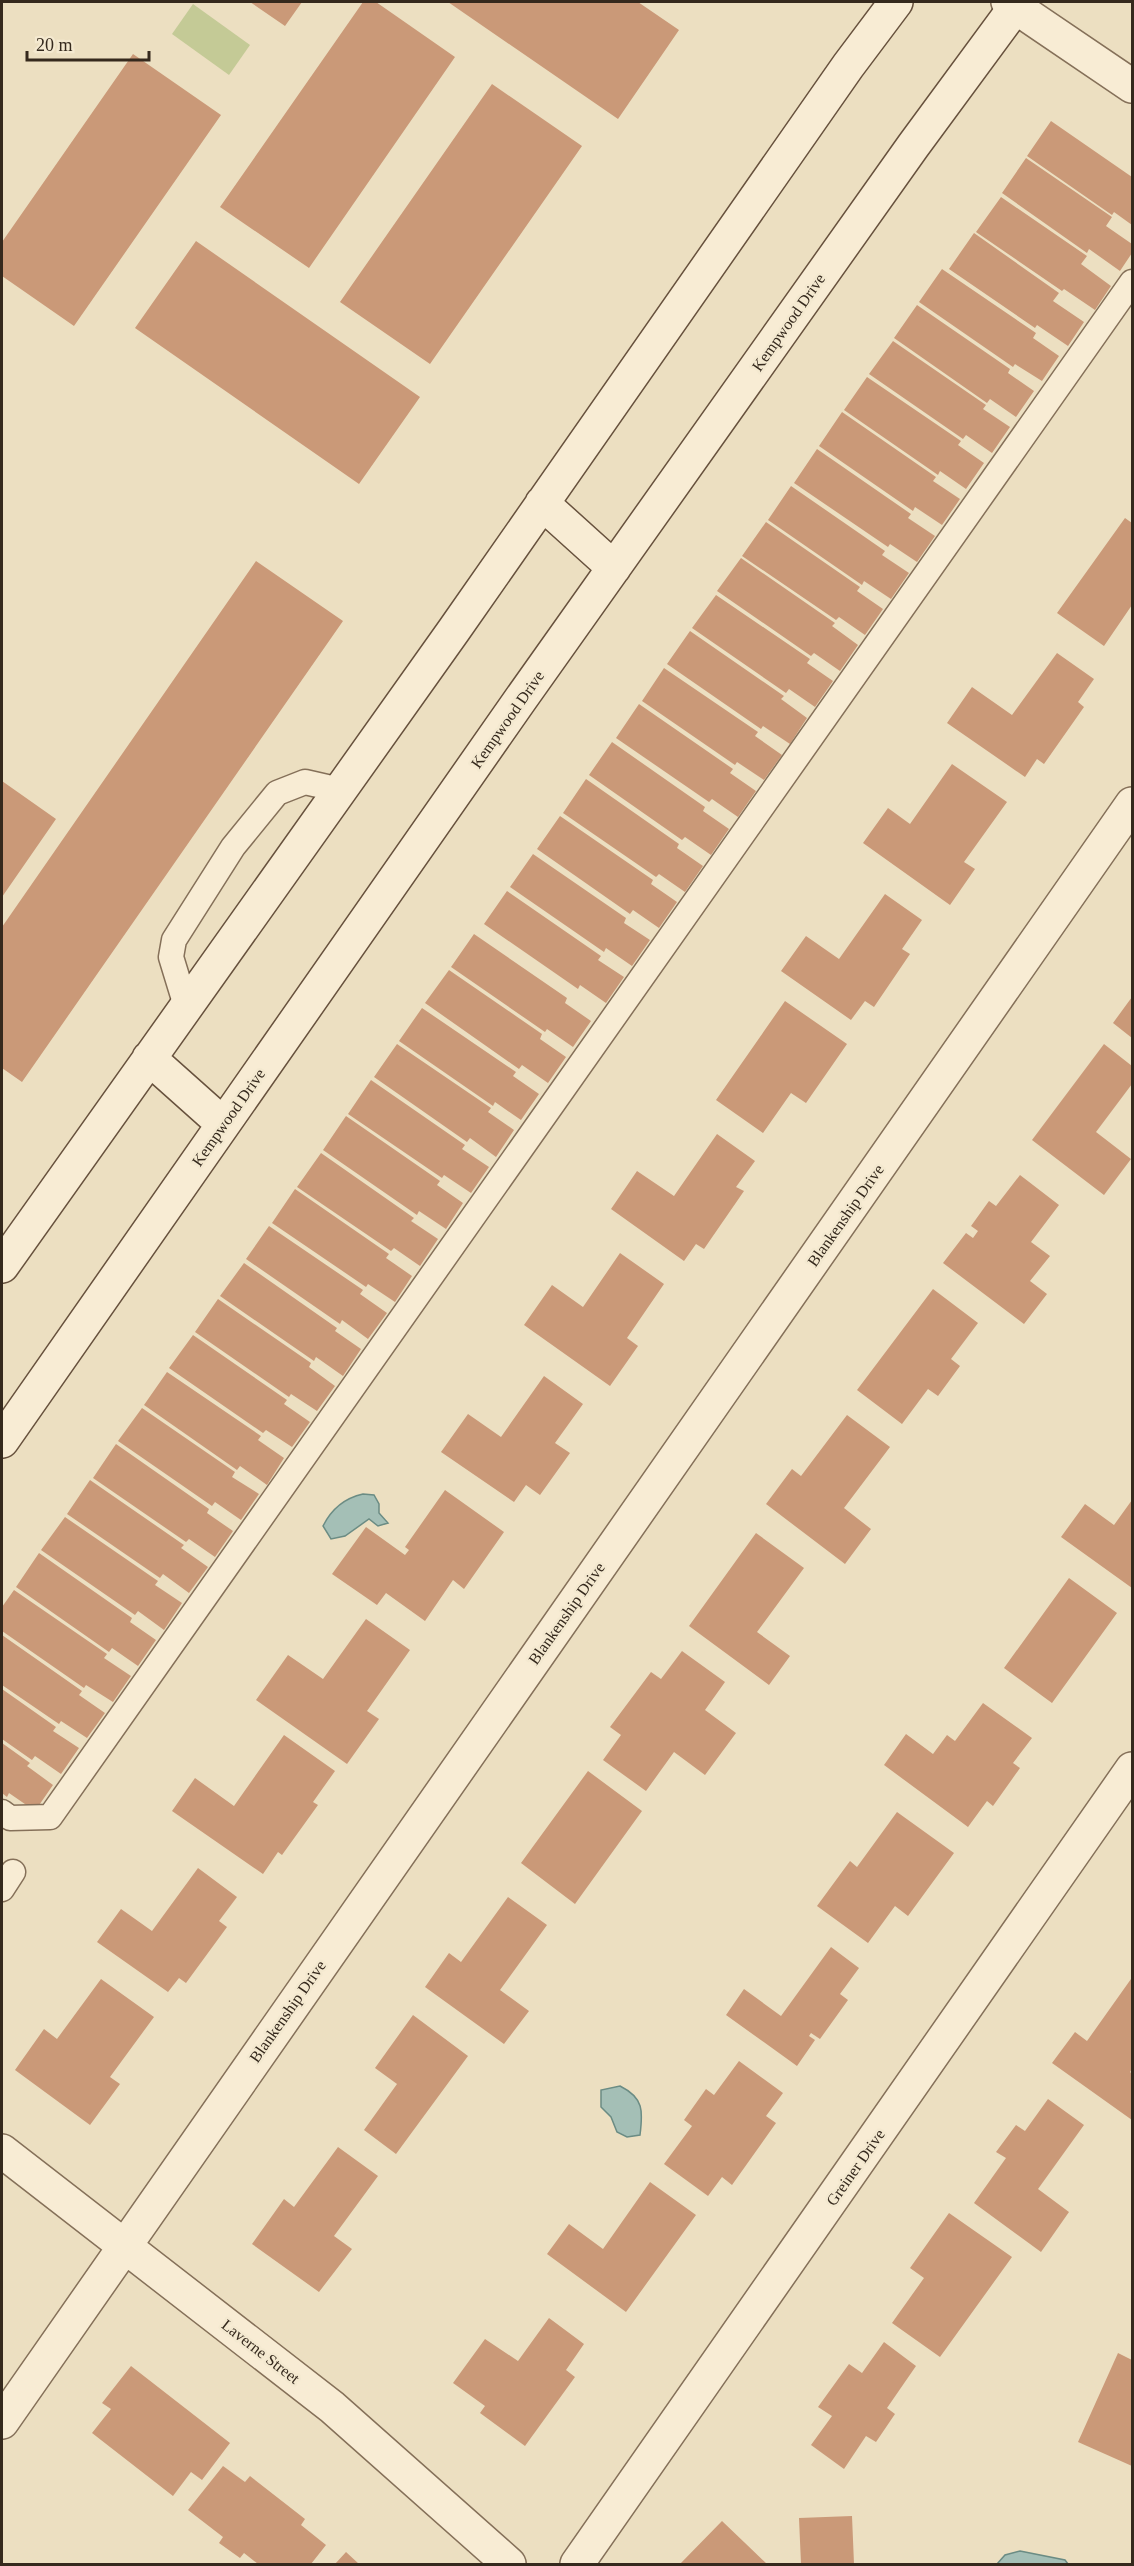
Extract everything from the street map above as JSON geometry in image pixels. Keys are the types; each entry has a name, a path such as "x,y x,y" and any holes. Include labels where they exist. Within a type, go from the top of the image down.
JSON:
{"street":[{"path":"2,1266 896,2"},
{"path":"1014,3 1132,86"},
{"name":"Kempwood Drive","path":"2,1441 222,1124 1014,3"},
{"path":"542,503 614,568"},
{"name":"Blankenship Drive","path":"2,2422 124,2244 1132,804"},
{"path":"149,1058 222,1124"},
{"name":"Greiner Drive","path":"577,2565 1132,1769"},
{"name":"Laverne Street","path":"2,2151 332,2407 509,2565"}],"lane":[{"path":"2,1812 10,1818 50,1817 1132,282"},
{"path":"186,1006 171,957 174,940 233,847 278,793 305,782 340,790"}],"green space":[{"path":"193,4 250,45 229,75 172,34"}],"water":[{"path":"363,1494 374,1495 379,1504 379,1513 388,1523 378,1526 369,1519 345,1536 331,1539 323,1526 330,1515 345,1502"},
{"path":"620,2086 638,2100 642,2119 640,2135 627,2137 617,2132 611,2117 601,2107 601,2090"},
{"path":"1020,2551 1065,2560 1068,2564 997,2564 1005,2555"}],"building":[{"path":"250,2 302,2 285,26"},
{"path":"363,2 376,2 455,57 309,268 220,207"},
{"path":"448,2 638,2 679,30 618,119"},
{"path":"133,54 221,115 74,326 2,276 2,242"},
{"path":"492,84 582,146 430,364 340,302"},
{"path":"1051,121 1132,177 1132,225 1114,212 1112,215 1027,156"},
{"path":"1026,158 1112,217 1106,226 1132,244 1132,253 1120,271 1089,249 1087,253 1002,193"},
{"path":"1001,197 1087,256 1081,264 1111,286 1095,310 1064,289 1062,291 976,232"},
{"path":"974,233 1059,293 1053,301 1084,322 1068,346 1037,325 1035,328 949,269"},
{"path":"196,241 420,397 359,484 135,328"},
{"path":"942,269 1036,333 1033,338 1059,356 1042,381 1015,364 1013,367 919,302"},
{"path":"917,305 1010,369 1008,373 1034,391 1016,417 990,399 987,403 894,338"},
{"path":"893,341 986,405 983,409 1010,427 992,453 966,435 963,439 869,374"},
{"path":"867,377 961,441 958,445 984,463 966,489 940,471 938,475 844,410"},
{"path":"842,412 936,477 933,481 960,499 942,525 915,507 913,511 819,446"},
{"path":"817,449 911,514 908,518 935,536 917,562 890,544 888,547 794,483"},
{"path":"791,486 885,551 882,555 909,573 891,599 864,581 862,585 768,520"},
{"path":"1125,518 1132,523 1132,605 1104,646 1057,613"},
{"path":"766,522 860,587 857,591 883,609 865,635 839,617 836,620 742,556"},
{"path":"741,558 835,623 832,626 858,645 840,671 814,653 811,656 717,591"},
{"path":"256,561 343,621 22,1082 2,1068 2,927"},
{"path":"716,595 810,659 807,663 833,681 815,707 789,689 786,693 692,628"},
{"path":"690,631 784,696 781,699 807,718 790,744 763,726 761,729 667,664"},
{"path":"1057,653 1094,679 1078,702 1084,707 1044,764 1037,759 1025,777 947,723 972,687 1012,715"},
{"path":"664,668 758,732 755,736 782,755 764,780 737,762 735,765 642,701"},
{"path":"639,704 733,769 730,773 756,791 738,817 712,799 709,802 616,738"},
{"path":"612,742 705,807 703,811 729,829 711,855 685,837 682,840 589,775"},
{"path":"952,764 1007,802 964,862 975,869 950,905 863,843 888,808 910,824"},
{"path":"586,779 679,844 677,848 703,866 685,892 659,874 656,877 563,813"},
{"path":"2,781 56,819 2,897"},
{"path":"560,816 653,880 651,884 677,902 659,928 633,910 630,914 537,849"},
{"path":"533,854 626,918 624,923 650,940 632,966 606,948 604,952 510,887"},
{"path":"507,891 601,956 598,960 624,977 606,1003 580,985 578,989 484,924"},
{"path":"885,894 922,920 902,949 910,954 874,1007 865,1001 851,1020 781,971 806,936 839,959"},
{"path":"474,934 567,998 565,1003 591,1021 573,1047 547,1029 545,1032 451,967"},
{"path":"449,970 542,1034 540,1039 566,1057 548,1083 522,1065 519,1069 425,1003"},
{"path":"1132,997 1132,1038 1113,1023"},
{"path":"785,1001 847,1044 806,1103 791,1093 763,1133 716,1100"},
{"path":"422,1008 516,1072 513,1076 539,1094 521,1120 495,1102 493,1106 399,1041"},
{"path":"397,1044 491,1108 488,1112 514,1130 496,1157 470,1138 467,1142 374,1077"},
{"path":"1104,1044 1132,1066 1132,1084 1096,1132 1131,1159 1104,1195 1032,1140"},
{"path":"371,1080 465,1145 462,1149 489,1167 471,1193 444,1175 442,1178 348,1114"},
{"path":"346,1116 440,1181 437,1185 463,1203 446,1229 419,1211 417,1215 323,1150"},
{"path":"717,1134 755,1161 736,1187 744,1191 704,1249 696,1244 684,1261 611,1209 637,1171 674,1196"},
{"path":"321,1153 414,1218 411,1221 438,1239 420,1266 394,1248 391,1251 297,1187"},
{"path":"1020,1175 1059,1205 1031,1242 1050,1256 1030,1281 1047,1294 1024,1324 943,1263 966,1233 973,1238 978,1231 971,1226 989,1201 996,1206"},
{"path":"295,1189 389,1254 386,1258 412,1276 395,1302 368,1284 366,1287 272,1223"},
{"path":"269,1226 363,1290 360,1294 387,1313 368,1339 342,1320 340,1324 246,1259"},
{"path":"620,1253 664,1284 627,1338 638,1346 610,1386 524,1325 552,1285 583,1307"},
{"path":"244,1263 337,1328 335,1331 361,1349 343,1376 316,1357 314,1361 220,1296"},
{"path":"933,1289 978,1323 951,1359 960,1366 938,1396 928,1389 902,1424 857,1390"},
{"path":"218,1299 311,1363 309,1367 335,1386 317,1411 291,1394 289,1397 195,1332"},
{"path":"193,1335 287,1400 284,1404 310,1422 292,1447 266,1430 263,1433 169,1368"},
{"path":"167,1372 261,1436 258,1440 284,1458 267,1485 240,1466 237,1470 144,1405"},
{"path":"544,1376 583,1404 555,1443 570,1453 540,1495 526,1485 514,1502 441,1452 468,1414 501,1437"},
{"path":"142,1408 235,1472 232,1477 259,1494 241,1520 215,1502 212,1506 118,1441"},
{"path":"847,1415 890,1447 844,1508 871,1529 845,1564 766,1504 792,1469 801,1476"},
{"path":"116,1444 209,1509 207,1513 233,1531 215,1557 189,1539 186,1542 93,1478"},
{"path":"90,1480 184,1545 181,1548 208,1567 189,1593 163,1574 160,1578 67,1514"},
{"path":"445,1490 504,1532 464,1589 453,1580 425,1621 386,1593 377,1605 332,1574 366,1527 405,1555 409,1550 405,1547"},
{"path":"1132,1500 1132,1588 1061,1537 1085,1504 1114,1525"},
{"path":"65,1517 158,1581 155,1585 182,1603 164,1630 138,1611 135,1615 41,1550"},
{"path":"756,1533 804,1568 757,1632 790,1656 769,1685 689,1626"},
{"path":"39,1553 132,1618 130,1622 156,1640 138,1666 112,1648 109,1652 16,1587"},
{"path":"1069,1578 1117,1613 1052,1703 1004,1668"},
{"path":"14,1590 107,1654 104,1658 131,1676 113,1702 86,1685 84,1688 2,1631 2,1607"},
{"path":"366,1619 410,1650 367,1711 379,1719 347,1764 256,1700 288,1655 323,1679"},
{"path":"2,1635 82,1691 79,1695 105,1713 87,1738 61,1721 59,1724 2,1685"},
{"path":"682,1651 725,1682 705,1710 736,1733 705,1775 674,1752 646,1791 603,1760 621,1735 610,1727 651,1672 661,1679"},
{"path":"2,1689 56,1727 53,1731 79,1748 61,1774 35,1756 32,1760 2,1739"},
{"path":"983,1703 1032,1738 1013,1763 1020,1768 993,1806 987,1801 968,1827 884,1765 906,1734 933,1754 947,1735 955,1741"},
{"path":"284,1735 335,1771 313,1802 318,1805 282,1855 278,1852 263,1874 172,1811 195,1778 234,1806"},
{"path":"2,1743 30,1763 27,1766 53,1785 35,1811 9,1793 7,1797 2,1793"},
{"path":"588,1771 642,1811 575,1904 521,1863"},
{"path":"897,1812 954,1853 908,1916 895,1906 868,1943 817,1906 850,1861 857,1867"},
{"path":"198,1868 237,1897 219,1921 227,1927 186,1983 179,1978 168,1992 97,1942 121,1909 152,1931"},
{"path":"508,1897 547,1925 500,1990 529,2011 504,2044 425,1987 449,1953 461,1962"},
{"path":"831,1947 859,1968 840,1994 848,2000 820,2039 811,2033 809,2036 815,2040 797,2066 726,2015 744,1989 781,2016"},
{"path":"101,1979 154,2017 110,2077 120,2084 90,2125 15,2070 44,2029 57,2039"},
{"path":"1131,1979 1132,2120 1052,2063 1075,2032 1087,2041"},
{"path":"413,2015 468,2056 396,2154 364,2130 397,2084 375,2068"},
{"path":"739,2061 783,2093 766,2116 776,2123 732,2185 722,2177 708,2196 664,2164 692,2126 684,2120 706,2089 714,2095"},
{"path":"1048,2099 1084,2125 1038,2189 1069,2212 1041,2252 974,2203 1006,2158 996,2152 1016,2125 1025,2131"},
{"path":"338,2147 378,2176 334,2236 352,2249 319,2292 252,2244 284,2199 294,2207"},
{"path":"650,2182 696,2215 626,2312 547,2254 569,2224 603,2249"},
{"path":"949,2213 1012,2257 940,2357 892,2323 924,2278 910,2268"},
{"path":"549,2318 584,2344 566,2370 575,2377 525,2446 480,2413 485,2406 453,2383 485,2339 518,2361"},
{"path":"884,2342 916,2366 887,2408 895,2414 876,2442 866,2436 844,2469 811,2445 832,2416 818,2407 849,2364 862,2373"},
{"path":"1118,2353 1132,2360 1132,2466 1078,2442"},
{"path":"131,2366 230,2443 202,2480 191,2472 173,2496 92,2433 111,2409 102,2403"},
{"path":"223,2466 245,2482 250,2476 305,2519 301,2525 326,2545 311,2564 258,2564 244,2553 240,2558 219,2543 223,2537 188,2510"},
{"path":"852,2516 854,2564 801,2564 799,2518"},
{"path":"722,2521 767,2564 680,2564"},
{"path":"346,2552 359,2564 335,2564"}]}
